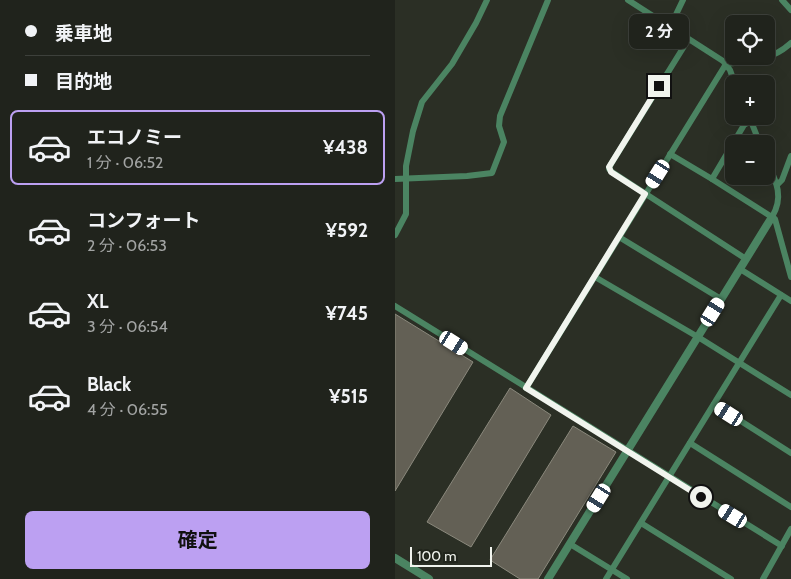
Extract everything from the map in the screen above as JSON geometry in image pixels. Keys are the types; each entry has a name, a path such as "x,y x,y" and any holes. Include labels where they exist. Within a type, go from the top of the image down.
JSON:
{"street":[{"path":"395,234 406,214 406,166 413,131 422,102 452,64 487,0"},
{"path":"395,179 492,173 504,142 499,126 501,116 548,0"},
{"path":"628,0 725,63"},
{"path":"670,27 683,0"},
{"path":"782,0 791,10"},
{"path":"689,40 609,167 611,172 746,259"},
{"path":"775,54 791,42"},
{"path":"526,388 725,65"},
{"path":"712,179 744,125"},
{"path":"670,154 772,217 777,223 789,259 791,277"},
{"path":"777,186 782,180 791,156"},
{"path":"548,579 772,217 778,206 775,181"},
{"path":"619,237 721,299"},
{"path":"740,269 791,301"},
{"path":"595,277 698,337 791,395"},
{"path":"606,579 781,296"},
{"path":"395,306 782,546"},
{"path":"714,404 791,453"},
{"path":"690,443 791,507"},
{"path":"641,523 731,579"},
{"path":"763,579 790,533"},
{"path":"569,544 627,579"},
{"path":"395,558 429,579"}],"building":[{"path":"395,314 473,362 395,491"},
{"path":"510,388 551,415 471,547 427,522"},
{"path":"573,426 616,452 538,579 520,579 490,560"}],"route":[{"path":"659,86 609,167 611,172 645,194 526,388 701,497"}]}
